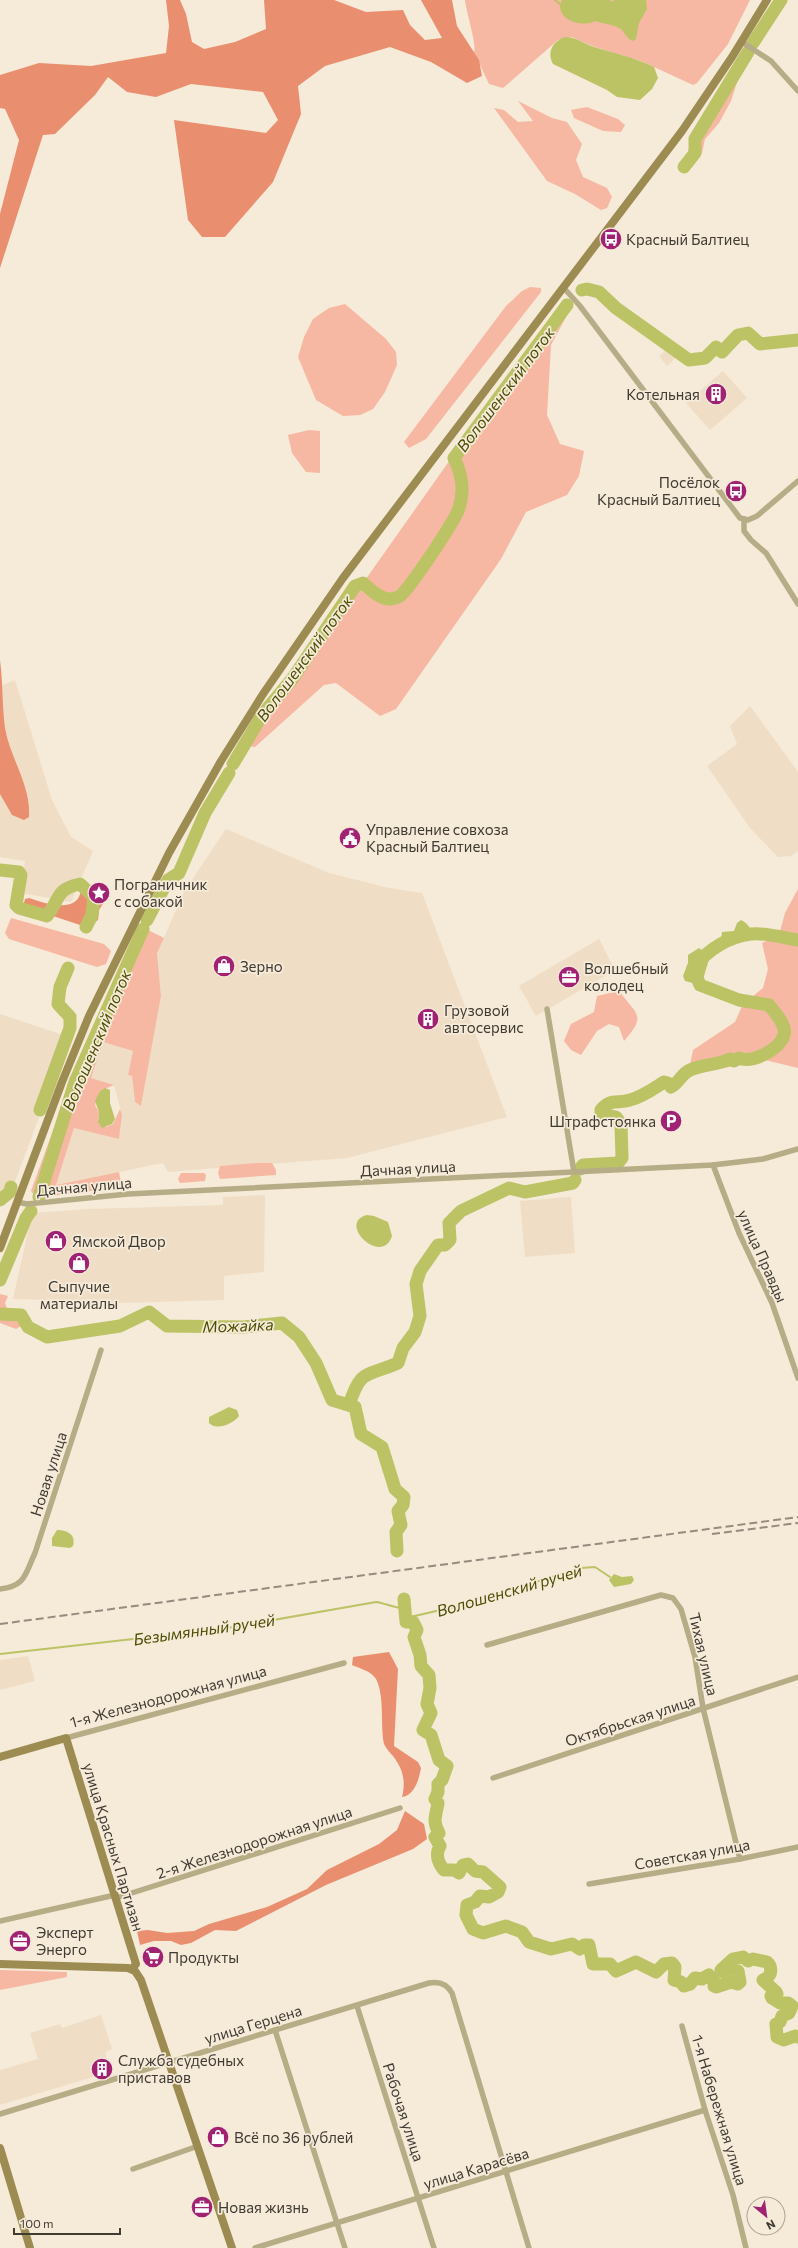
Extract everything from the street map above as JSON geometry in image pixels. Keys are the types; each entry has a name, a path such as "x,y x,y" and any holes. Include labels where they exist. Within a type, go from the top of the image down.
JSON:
{"main road":[{"path":"0,1248 62,1082 89,1016 166,859 213,773 262,694 338,583 682,130 742,42 767,0"},
{"name":"1-я Железнодорожная улица","path":"0,1758 66,1738"},
{"name":"улица Красных Партизан","path":"66,1738 115,1897 134,1967"},
{"path":"0,1964 134,1967 141,1980 170,2062 232,2248"},
{"path":"0,2148 30,2248"}],"street":[{"path":"742,42 771,61 798,90"},
{"path":"563,287 580,306 732,510 746,520"},
{"path":"746,520 757,516 798,481"},
{"path":"746,520 744,531 751,540 766,552 798,604"},
{"path":"547,1009 574,1172"},
{"name":"Дачная улица","path":"18,1202 27,1204 128,1194 713,1165 763,1159 798,1149"},
{"name":"улица Правды","path":"713,1165 739,1233 772,1303 798,1378"},
{"name":"Новая улица","path":"0,1589 12,1588 22,1582 35,1553 101,1350"},
{"name":"Тихая улица","path":"487,1645 661,1595 673,1598 681,1609 695,1657 703,1708 740,1859"},
{"name":"1-я Железнодорожная улица","path":"66,1738 344,1663"},
{"name":"Октябрьская улица","path":"493,1778 798,1677"},
{"name":"2-я Железнодорожная улица","path":"0,1921 115,1897 400,1808"},
{"name":"Советская улица","path":"589,1884 740,1859 798,1847"},
{"name":"улица Герцена","path":"0,2114 429,1983 444,1984 449,1987 452,1993 506,2172"},
{"name":"Рабочая улица","path":"357,2006 434,2248"},
{"name":"1-я Набережная улица","path":"682,2026 705,2110 733,2196 746,2248"},
{"path":"274,2030 345,2248"},
{"name":"улица Карасёва","path":"254,2248 337,2221 506,2172 705,2110"},
{"path":"133,2168 198,2146"},
{"path":"506,2172 529,2248"}],"shaded area":[{"path":"166,0 180,0 186,14 192,42 204,49 235,42 266,29 264,0 334,0 366,12 403,10 410,25 425,40 442,38 421,0 452,0 457,26 479,60 482,76 467,83 431,62 390,47 325,66 298,86 301,114 273,182 225,237 202,237 188,220 174,120 266,133 278,120 263,92 191,84 156,97 127,92 108,77 95,95 55,134 43,135 0,268 0,214 19,140 5,109 0,108 0,75 39,63 91,66 166,53 169,26"},
{"path":"465,0 750,0 728,44 697,83 693,85 641,61 592,46 572,37 558,40 503,88 489,84 474,52 474,42"},
{"path":"562,0 610,0 612,2 614,0 646,0 647,9 639,23 636,39 633,41 629,39 621,29 613,26 595,21 582,23 569,20 561,12 560,6"},
{"path":"565,37 575,39 591,46 631,58 654,67 658,78 652,89 640,100 617,97 607,90 553,64 551,60 552,48 557,42"},
{"path":"749,53 753,56 739,76 731,101 719,123 705,139 702,153 697,160 686,158 704,118 743,57"},
{"path":"518,101 552,118 567,122 582,144 576,160 583,177 607,188 612,197 607,208 601,210 575,194 547,181 494,108 504,110 518,122 533,121"},
{"path":"587,107 618,119 625,125 621,132 603,131 574,118 571,110"},
{"path":"530,287 541,288 541,292 426,439 409,448 404,442 506,306 522,291"},
{"path":"345,304 386,339 396,352 397,365 385,392 373,409 360,415 343,416 316,400 298,357 304,337 313,319 329,308"},
{"path":"562,308 567,311 567,315 551,345 547,415 560,444 584,451 579,476 567,495 526,512 501,559 396,709 380,716 336,683 324,685 255,747 248,746 553,314"},
{"path":"673,343 682,352 667,366 659,356"},
{"path":"723,371 747,398 710,430 686,403"},
{"path":"309,430 320,431 320,473 306,472 292,453 288,435"},
{"path":"0,660 5,728 11,750 24,783 29,805 29,817 24,820 12,815 0,794"},
{"path":"15,680 52,800 71,837 93,851 71,902 21,893 25,861 0,857 0,686"},
{"path":"750,706 798,772 798,851 791,856 778,857 750,828 707,766 737,744 730,726"},
{"path":"226,829 329,873 389,888 422,893 507,1117 347,1158 168,1172 163,1163 56,1185 74,1128 119,1138 122,1115 114,1085 91,1078 103,1042 133,1051 128,1075 132,1076 135,1102 141,1106 161,996 157,953 185,890"},
{"path":"798,889 798,1068 765,1060 688,1075 693,1050 735,1022 743,1004 763,988 768,969 762,943 779,935 785,913"},
{"path":"81,890 92,890 101,896 107,891 109,894 99,910 98,920 90,926 80,925 23,906 25,899 29,898 51,904 67,905 79,898"},
{"path":"11,918 104,944 111,951 106,964 97,967 9,939 5,933"},
{"path":"741,920 750,928 750,939 724,946 721,941 722,932 734,931 737,923"},
{"path":"144,928 164,938 157,953 161,996 141,1106 135,1102 132,1076 128,1075 133,1051 103,1042 91,1078 114,1085 100,1091 95,1105 99,1112 98,1120 106,1127 113,1124 120,1109 122,1115 119,1139 74,1128 56,1185 119,1172 122,1187 36,1198 31,1191 75,1070 136,938 141,929"},
{"path":"599,939 615,970 536,1016 519,986"},
{"path":"699,948 707,954 709,959 702,983 700,985 685,981 683,976 688,963 688,955"},
{"path":"619,991 637,1015 635,1026 624,1041 619,1027 609,1024 597,1031 581,1055 571,1050 564,1041 571,1024 594,1012 597,996"},
{"path":"0,1014 69,1037 10,1195 0,1196"},
{"path":"105,1088 110,1090 110,1103 115,1119 112,1124 102,1128 98,1122 99,1112 95,1101 100,1091"},
{"path":"272,1163 276,1170 276,1175 220,1179 218,1173 220,1166"},
{"path":"181,1173 204,1173 206,1175 205,1181 180,1183 178,1179"},
{"path":"265,1195 264,1272 224,1276 224,1300 85,1304 85,1301 13,1299 32,1213 88,1209 223,1205 223,1197"},
{"path":"571,1197 575,1253 525,1257 520,1201"},
{"path":"367,1215 374,1216 388,1222 392,1236 387,1244 380,1247 372,1245 364,1240 359,1233 356,1226 359,1219"},
{"path":"0,1294 8,1296 5,1303 7,1309 23,1325 16,1329 0,1323"},
{"path":"229,1407 237,1410 239,1416 233,1422 224,1426 216,1426 209,1423 209,1417"},
{"path":"57,1530 68,1532 72,1536 74,1542 73,1546 70,1548 52,1546 52,1538"},
{"path":"614,1574 622,1577 632,1576 634,1580 631,1584 614,1587 609,1580"},
{"path":"389,1652 398,1669 394,1746 418,1762 421,1768 416,1786 410,1793 402,1797 404,1786 403,1775 396,1761 384,1744 379,1686 374,1676 365,1670 352,1665 353,1657"},
{"path":"28,1656 35,1681 0,1690 0,1660"},
{"path":"405,1811 424,1824 427,1839 413,1849 326,1885 236,1931 215,1930 191,1943 181,1945 171,1941 154,1941 140,1945 137,1931 148,1930 167,1933 194,1931 209,1924 267,1907 307,1889 327,1870 379,1844 397,1830"},
{"path":"0,1970 67,1972 67,1977 0,1990"},
{"path":"101,2015 112,2049 106,2052 106,2063 90,2068 93,2077 0,2105 0,2070 38,2059 30,2033 60,2024 62,2028"}],"waterway":[{"path":"555,0 560,4"},
{"path":"753,43 781,0"},
{"path":"684,167 695,153 695,139 748,52"},
{"name":"Волошенский поток","path":"582,290 587,289 599,292 616,308 689,360 705,358 716,347 722,352 738,335 748,333 760,344 798,340"},
{"name":"Волошенский поток","path":"233,764 262,715 293,678 355,586 363,583 379,596 391,599 400,596 413,581 441,539 459,508 462,495 462,482 454,458 567,305"},
{"name":"Волошенский поток","path":"147,920 168,880 179,873 205,813 229,773"},
{"path":"0,870 19,872 21,875 16,905 19,908 47,916 62,892 72,886 80,884 94,897 92,915 86,927"},
{"name":"Волошенский поток","path":"39,1197 75,1082 143,929"},
{"path":"580,1169 583,1165 618,1163 622,1158 621,1124 616,1117 601,1114 601,1110 604,1106 614,1102 634,1099 664,1082 668,1083 671,1087 687,1072 695,1068 730,1059 734,1061 739,1058 751,1059 758,1057 765,1054 777,1045 784,1035 784,1027 780,1019 769,1005 739,1000 700,985 693,968 699,961 726,941 751,934 762,934 798,940"},
{"path":"40,1110 70,1028 70,1017 58,1004 60,987 68,968"},
{"path":"349,1405 353,1393 361,1379 366,1375 398,1363 403,1348 415,1332 420,1316 416,1284 420,1271 438,1245 445,1245 450,1240 449,1223 461,1211 509,1188 525,1192 573,1183 575,1180"},
{"path":"0,1200 10,1192 11,1187"},
{"name":"Волошенский поток","path":"0,1280 26,1218 31,1211"},
{"name":"Можайка","path":"0,1314 21,1315 28,1327 47,1337 120,1326 149,1312 167,1326 243,1327 282,1323 299,1337 316,1363 332,1400 355,1407 361,1434 382,1447 395,1489 404,1497 403,1505 398,1511 401,1525 396,1532 397,1551"},
{"name":"Волошенский ручей","path":"406,1618 458,1606 581,1568 595,1567 610,1577"},
{"name":"Можайка","path":"404,1599 406,1622 413,1622 417,1630 414,1637 420,1655 421,1666 429,1675 430,1688 427,1704 431,1713 423,1730 431,1735 439,1760 447,1766 442,1780 438,1784 438,1792 435,1799 438,1803 435,1821 439,1833 435,1837 440,1846 437,1855 444,1870 454,1870 459,1873 463,1865 468,1864 475,1871 483,1872 500,1887 498,1892 489,1897 480,1896 475,1902 467,1905 466,1915 473,1929 483,1933 506,1926 522,1932 529,1942 551,1949 572,1944 580,1949 584,1945 589,1945 593,1964 610,1964 616,1971 636,1962 656,1972 664,1964 672,1963 675,1967 674,1980 681,1982 684,1986 690,1984 695,1978 702,1979 709,1975 714,1981 714,1986 716,1987 731,1982 738,1984 740,1982 738,1971 730,1968 723,1972 721,1970 733,1959 743,1957 748,1961 753,1959 767,1962 771,1968 771,1972 769,1976 763,1980 776,1992 777,1994 771,1996 772,1998 780,2003 788,2003 792,2006 789,2013 782,2016 780,2022 776,2024 777,2037 784,2040 795,2036 798,2037"},
{"name":"Безымянный ручей","path":"0,1654 222,1629 376,1602 398,1608 405,1608"}],"railway":[{"path":"0,1624 798,1517"},
{"path":"712,1534 798,1523"}],"place":[{"name":"Красный Балтиец","path":"611,239"},
{"name":"Котельная","path":"716,394"},
{"name":"Посёлок Красный Балтиец","path":"736,491"},
{"name":"Управление совхоза Красный Балтиец","path":"350,838"},
{"name":"Пограничник с собакой","path":"99,893"},
{"name":"Зерно","path":"224,966"},
{"name":"Волшебный колодец","path":"569,977"},
{"name":"Грузовой автосервис","path":"428,1019"},
{"name":"Штрафстоянка","path":"671,1121"},
{"name":"Ямской Двор","path":"56,1241"},
{"name":"Сыпучие материалы","path":"79,1263"},
{"name":"Эксперт Энерго","path":"20,1941"},
{"name":"Продукты","path":"153,1957"},
{"name":"Служба судебных приставов","path":"102,2069"},
{"name":"Всё по 36 рублей","path":"218,2137"},
{"name":"Новая жизнь","path":"202,2207"}]}
